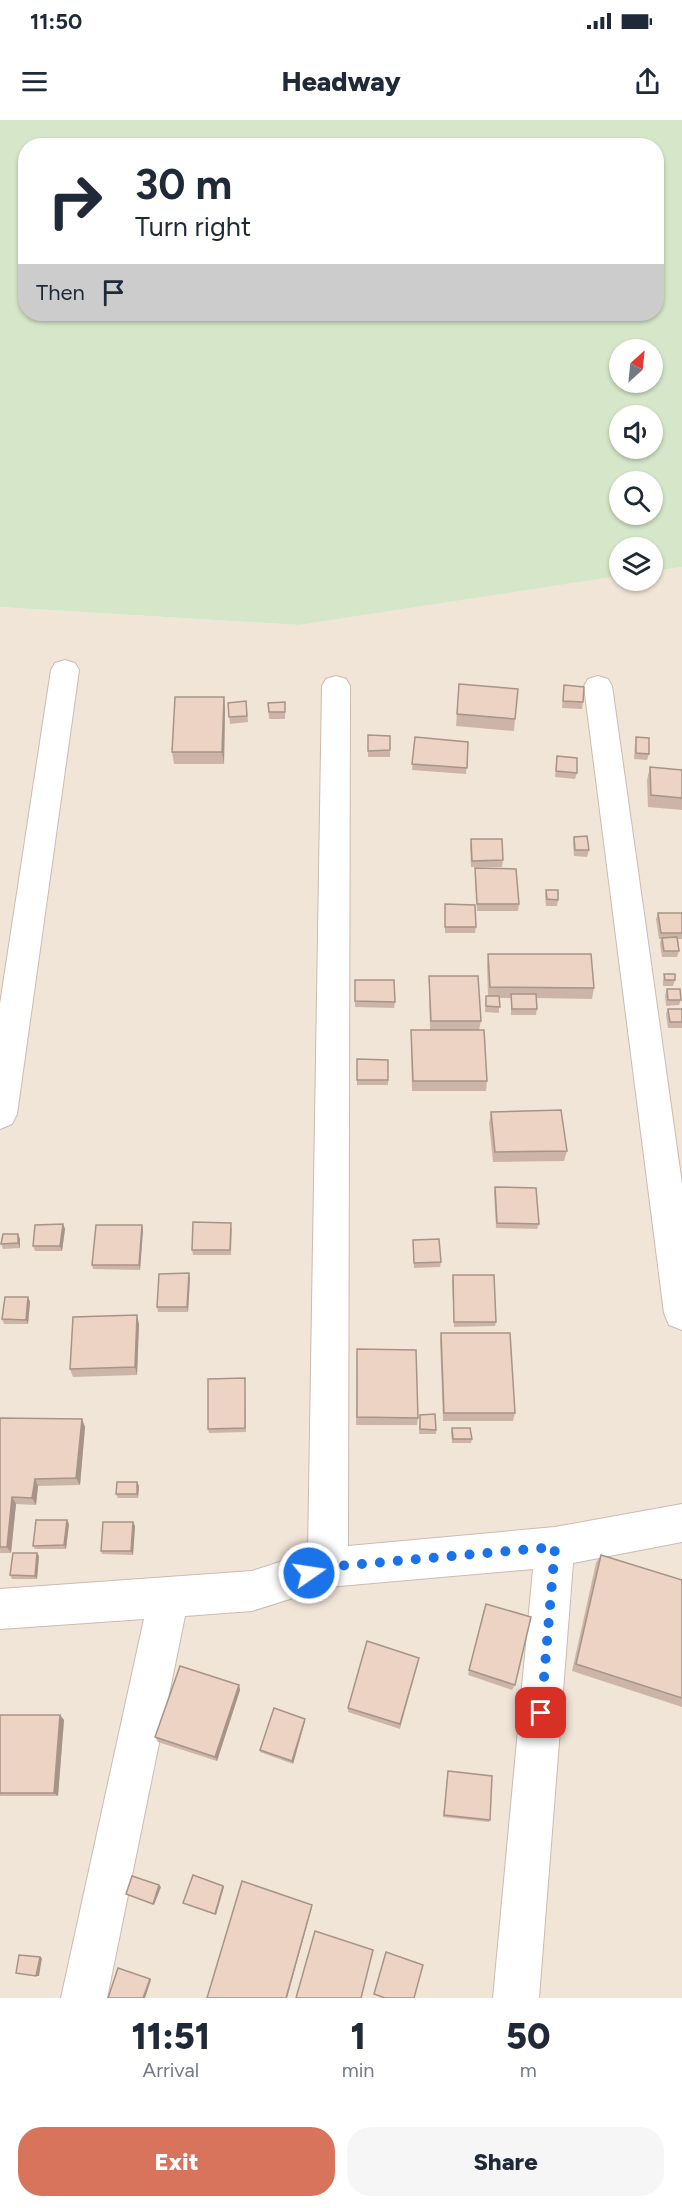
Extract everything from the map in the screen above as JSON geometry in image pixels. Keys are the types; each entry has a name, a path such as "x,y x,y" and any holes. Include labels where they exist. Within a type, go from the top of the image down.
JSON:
{"street":[{"path":"0,1114 65,669"},
{"path":"328,1567 336,686"},
{"path":"598,686 682,1313"},
{"path":"0,1609 252,1591 328,1567 555,1547 682,1523"},
{"path":"516,1998 555,1547"},
{"path":"84,1998 169,1597"}],"shaded area":[{"path":"682,567 682,1998 0,1998 0,607 299,625 609,578 609,591 663,591 663,570"}],"green space":[{"path":"0,120 682,120 682,567 663,570 663,537 609,537 609,578 299,625 0,607"}],"building":[{"path":"459,684 518,689 515,719 457,714"},
{"path":"564,685 584,687 583,702 563,701"},
{"path":"175,697 224,697 222,752 172,752"},
{"path":"246,701 247,716 229,717 228,703"},
{"path":"285,702 285,712 269,712 268,703"},
{"path":"368,735 390,736 390,750 368,751"},
{"path":"415,737 468,742 467,768 412,764"},
{"path":"636,737 649,738 649,754 636,753"},
{"path":"557,756 577,758 577,773 556,771"},
{"path":"650,767 682,770 682,798 651,795"},
{"path":"587,836 589,850 575,850 574,837"},
{"path":"471,839 502,839 503,860 472,861"},
{"path":"475,868 516,869 519,904 477,904"},
{"path":"546,890 558,890 558,900 547,899"},
{"path":"445,904 475,905 476,927 445,927"},
{"path":"658,913 682,913 682,933 661,933"},
{"path":"677,937 679,951 664,951 662,938"},
{"path":"488,954 591,954 594,988 490,987"},
{"path":"664,974 675,974 675,980 665,980"},
{"path":"429,976 478,976 481,1021 431,1021"},
{"path":"355,980 394,980 395,1002 355,1001"},
{"path":"667,989 680,989 681,1000 668,1000"},
{"path":"511,994 536,994 537,1009 512,1009"},
{"path":"486,996 499,996 500,1007 486,1006"},
{"path":"668,1009 682,1009 682,1022 670,1022"},
{"path":"411,1030 484,1030 487,1081 413,1081"},
{"path":"357,1059 388,1060 388,1080 357,1080"},
{"path":"561,1110 567,1151 495,1152 491,1112"},
{"path":"495,1187 536,1188 539,1224 497,1223"},
{"path":"193,1222 231,1223 230,1250 192,1250"},
{"path":"63,1224 60,1246 33,1246 35,1225"},
{"path":"96,1225 142,1225 139,1265 92,1265"},
{"path":"3,1234 18,1234 18,1243 1,1244"},
{"path":"439,1239 441,1262 414,1263 413,1240"},
{"path":"189,1273 187,1307 157,1307 159,1274"},
{"path":"453,1275 494,1275 496,1322 454,1322"},
{"path":"5,1297 28,1297 26,1320 2,1319"},
{"path":"137,1315 135,1367 70,1369 73,1317"},
{"path":"441,1333 510,1333 515,1413 444,1413"},
{"path":"357,1349 416,1350 418,1418 357,1417"},
{"path":"245,1378 245,1428 208,1429 208,1379"},
{"path":"435,1414 436,1430 420,1429 420,1415"},
{"path":"0,1418 82,1419 76,1478 35,1479 32,1498 12,1497 7,1547 0,1547"},
{"path":"452,1428 470,1428 472,1439 453,1439"},
{"path":"117,1482 137,1482 137,1494 116,1494"},
{"path":"36,1520 67,1520 64,1545 33,1546"},
{"path":"103,1522 133,1522 131,1551 101,1551"},
{"path":"13,1553 37,1553 35,1576 10,1575"},
{"path":"601,1555 682,1580 682,1698 576,1664"},
{"path":"486,1604 531,1617 515,1685 469,1670"},
{"path":"367,1641 419,1658 400,1724 348,1708"},
{"path":"180,1666 239,1685 215,1757 155,1737"},
{"path":"274,1708 305,1719 292,1761 260,1750"},
{"path":"0,1715 60,1715 54,1793 0,1793"},
{"path":"448,1771 492,1776 490,1820 444,1815"},
{"path":"193,1875 223,1886 215,1914 183,1903"},
{"path":"132,1876 159,1885 153,1904 126,1894"},
{"path":"242,1881 312,1905 286,1998 207,1998"},
{"path":"315,1931 373,1950 361,1998 296,1998"},
{"path":"386,1952 423,1965 414,1998 385,1998 374,1994"},
{"path":"19,1955 40,1957 36,1976 16,1973"},
{"path":"118,1968 150,1979 143,1998 108,1998"}],"route":[{"path":"309,1573 328,1567 555,1547 541,1713"}]}
